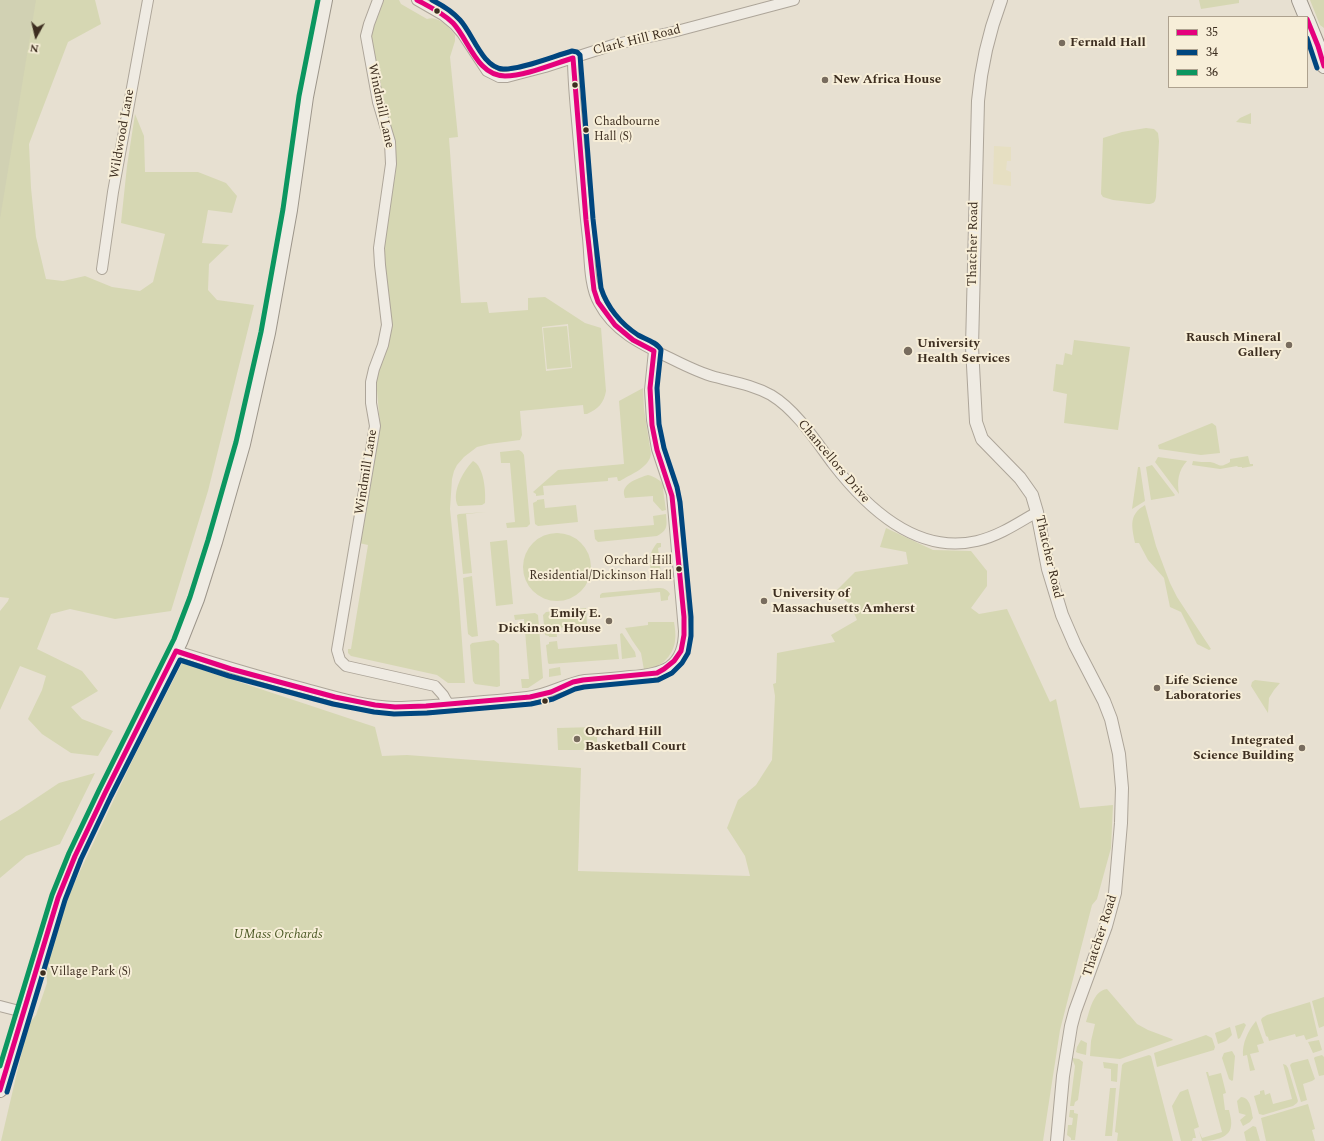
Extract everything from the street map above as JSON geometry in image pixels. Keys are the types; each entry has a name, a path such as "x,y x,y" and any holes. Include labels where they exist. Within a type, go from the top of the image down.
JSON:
{"main road":[{"path":"0,1090 58,898 105,793 176,651 196,599 215,542 243,444 277,287 306,97 325,0"},
{"path":"1299,0 1306,16"},
{"path":"1308,21 1324,66"}],"street":[{"name":"Wildwood Lane","path":"102,269 113,192 148,0"},
{"name":"Windmill Lane","path":"378,0 366,36 378,102 388,134 391,150 391,170 380,248 380,265 387,325 371,382 371,403 375,426 337,650 340,660 346,666 434,686 443,695 448,704"},
{"name":"Clark Hill Road","path":"417,0 444,15 455,25 487,71 492,74 507,77 616,44 673,32 794,0"},
{"name":"Thatcher Road","path":"1001,0 984,58 978,101 972,310 972,360 975,412 978,429 982,439 1020,478 1032,495 1037,512 1048,569 1062,615 1075,645 1100,691 1111,719 1119,754 1122,788 1116,893 1071,1026 1065,1062 1057,1141"},
{"name":"Chancellors Drive","path":"573,58 586,220 594,290 598,302 615,325 633,340 654,351 702,373 754,387 780,401 803,426 845,479 871,507 891,522 914,534 943,542 968,543 998,534 1037,512"},
{"path":"176,651 251,674 355,702 395,707 530,697 551,692 578,681 657,673 668,668 679,655 684,640 684,631 671,488 657,449 650,404 651,372 654,351"},
{"path":"0,1006 23,1012"}],"shaded area":[{"path":"994,146 1011,147 1011,161 1007,161 1006,170 1011,172 1011,186 993,184"}],"green space":[{"path":"0,0 95,0 101,24 68,42 29,144 31,188 36,237 46,279 63,281 85,276 112,287 140,291 153,282 165,234 121,223 127,166 135,114 144,136 145,172 198,172 226,183 237,196 232,213 208,210 202,243 229,245 209,264 208,290 217,300 254,305 208,491 171,611 115,619 70,609 51,614 37,649 82,671 98,691 71,707 82,719 113,731 98,756 71,753 42,734 28,719 42,690 46,676 20,666 0,710 0,611 9,598 0,597"},
{"path":"0,0 36,0 0,219"},
{"path":"384,0 399,0 401,4 427,19 431,18 443,22 455,35 455,41 450,57 458,137 449,138 461,303 487,302 489,313 528,310 528,298 545,297 585,323 601,328 606,391 604,399 597,408 587,414 584,414 583,405 520,411 522,435 520,440 477,447 464,457 454,471 450,509 465,683 448,683 437,675 351,656 348,653 348,649 351,649 368,545 359,543 369,495 380,425 376,379 387,343 383,255 396,169 392,134 384,106 371,37","holes":["568,324 572,368 546,371 542,327"]},
{"path":"1199,0 1239,0 1239,3 1201,9"},
{"path":"1310,0 1324,0 1324,28 1320,25"},
{"path":"1251,113 1251,124 1236,122 1240,118"},
{"path":"1146,128 1154,129 1158,133 1159,141 1155,201 1152,204 1148,204 1113,200 1103,197 1101,194 1103,138 1122,132"},
{"path":"567,326 571,367 547,369 543,328"},
{"path":"1074,340 1130,347 1118,430 1064,423 1067,394 1053,391 1056,364 1063,365 1065,353 1072,355"},
{"path":"643,388 644,409 651,454 647,463 620,481 618,481 617,477 608,478 608,481 543,486 544,495 536,496 533,492 558,470 624,464 619,401"},
{"path":"1212,423 1216,426 1220,453 1201,455 1159,449 1158,445"},
{"path":"519,450 524,455 530,524 527,527 507,528 506,523 515,522 510,463 501,463 500,452"},
{"path":"1248,456 1250,464 1253,464 1253,466 1242,468 1237,466 1220,469 1192,465 1193,461 1210,462 1221,466 1230,462 1230,459"},
{"path":"1158,457 1187,461 1179,476 1179,494 1155,462"},
{"path":"473,461 480,468 484,480 485,503 482,505 458,506 456,495 459,482 465,470"},
{"path":"1152,465 1175,495 1174,496 1151,500 1146,467"},
{"path":"1138,467 1140,467 1145,501 1132,509"},
{"path":"648,475 654,477 664,486 665,488 663,489 666,510 662,511 653,501 653,496 625,498 624,490 629,483"},
{"path":"544,499 545,508 576,505 578,522 538,526 535,524 533,503 537,500"},
{"path":"1145,505 1156,546 1170,583 1177,597 1211,649 1209,650 1197,644 1181,612 1170,607 1164,578 1148,560 1139,543 1135,543 1132,522 1136,513"},
{"path":"486,512 466,514 472,573 463,574 457,515 459,514"},
{"path":"666,514 667,522 665,530 657,536 598,542 595,539 594,530 654,525 653,516"},
{"name":"UMass Orchards","path":"886,528 933,550 971,551 987,571 987,586 971,608 979,614 1007,609 1050,702 1056,699 1080,808 1113,805 1111,848 1097,899 1092,905 1060,1030 1043,1141 1,1141 26,1034 29,1024 36,1015 47,983 46,963 72,888 135,755 182,663 375,727 382,756 407,755 581,768 578,871 750,876 745,856 727,828 738,800 756,785 772,760 775,696 773,684 776,683 777,653 835,642 831,635 857,620 850,604 835,592 855,572 908,564 906,552 880,547"},
{"path":"557,533 570,536 581,543 588,554 591,567 588,580 581,591 570,598 557,601 544,598 533,591 526,580 523,567 526,554 533,543 544,536"},
{"path":"507,540 513,604 496,606 490,542"},
{"path":"657,543 661,543 661,547 658,548 661,574 664,574 664,580 660,580 651,573 651,554"},
{"path":"472,576 478,636 472,637 468,634 463,578"},
{"path":"658,588 665,589 669,592 670,594 668,600 661,601 660,592 600,598 602,593"},
{"path":"586,608 587,625 556,628 557,637 549,637 545,635 543,615 546,612"},
{"path":"535,613 538,615 543,678 528,688 522,688 521,679 529,679 524,619 515,620 514,615"},
{"path":"648,622 674,622 675,639 674,647 668,657 660,665 644,670 641,653 625,628 648,625"},
{"path":"622,633 635,652 636,657 622,659 620,634"},
{"path":"494,640 499,644 500,686 497,687 475,684 473,681 470,645 472,643"},
{"path":"557,641 558,649 617,644 619,659 549,664 546,645 549,644 549,642"},
{"path":"560,667 561,675 549,677 549,669"},
{"path":"1255,680 1280,683 1269,698 1268,713 1251,686 1252,682"},
{"name":"Orchard Hill Basketball Court","path":"597,727 597,750 558,750 557,728"},
{"path":"95,773 60,844 26,856 0,878 0,821 59,783"},
{"path":"1107,989 1137,1024 1173,1040 1120,1059 1090,1056 1091,1041 1095,1024 1086,1022 1095,997 1102,990"},
{"path":"1324,997 1324,1026 1319,1028 1312,1001"},
{"path":"1310,1002 1318,1036 1306,1040 1304,1035 1296,1037 1295,1034 1269,1041 1261,1020 1262,1018 1267,1015"},
{"path":"1256,1021 1264,1043 1257,1045 1259,1052 1250,1054 1255,1070 1250,1071 1247,1055 1243,1056 1243,1046 1250,1029"},
{"path":"1244,1023 1246,1025 1240,1038 1238,1039 1235,1026"},
{"path":"1230,1027 1232,1035 1226,1041 1218,1044 1215,1033"},
{"path":"1206,1035 1212,1038 1215,1047 1214,1050 1157,1067 1154,1053"},
{"path":"1081,1040 1087,1043 1086,1055 1076,1052"},
{"path":"1319,1040 1322,1050 1313,1053 1308,1042"},
{"path":"1232,1051 1235,1056 1232,1081 1229,1079 1222,1058 1224,1053"},
{"path":"1149,1055 1151,1056 1173,1141 1117,1141 1118,1133 1115,1132 1122,1065"},
{"path":"1322,1055 1324,1057 1324,1075 1319,1076 1314,1058"},
{"path":"1072,1058 1079,1059 1083,1062 1078,1100 1075,1102 1074,1106 1070,1106 1075,1066"},
{"path":"1308,1059 1315,1079 1303,1084 1307,1100 1301,1102 1290,1065 1292,1063"},
{"path":"1103,1062 1118,1064 1117,1082 1111,1081 1111,1069 1104,1068"},
{"path":"1283,1064 1288,1068 1298,1101 1293,1106 1263,1115 1259,1114 1254,1096 1260,1094 1260,1091 1264,1090 1265,1095 1270,1093 1273,1104 1292,1099"},
{"path":"1206,1072 1208,1072 1209,1076 1221,1073 1226,1093 1223,1094 1225,1110 1229,1110 1231,1124 1230,1130 1224,1136 1215,1140 1202,1141 1199,1131 1202,1138 1222,1132"},
{"path":"1110,1088 1116,1088 1112,1136 1105,1136"},
{"path":"1188,1089 1199,1127 1194,1129 1196,1138 1193,1138 1192,1141 1181,1141 1172,1106 1180,1092"},
{"path":"1241,1097 1249,1102 1253,1118 1250,1122 1243,1126 1240,1120 1246,1115 1239,1113 1237,1101"},
{"path":"1308,1104 1315,1129 1312,1130 1315,1141 1266,1141 1261,1118"},
{"path":"1070,1110 1074,1110 1074,1113 1078,1114 1075,1140 1071,1140 1071,1138 1067,1135 1068,1125 1072,1125 1073,1118 1069,1117"},
{"path":"1253,1126 1256,1127 1260,1141 1246,1141 1244,1132"}],"transit line":[{"name":"36","path":"0,1066 52,895 69,853 99,790 174,639 190,597 208,540 236,442 261,332 283,209 299,96 318,0"},
{"name":"35","path":"0,1090 58,898 75,856 105,793 176,651 231,669 335,697 375,705 395,707 426,706 530,697 551,692 573,682 583,680 657,673 674,661 681,651 684,635 684,617 672,496 657,450 652,425 650,388 654,351 633,340 615,325 598,302 594,290 586,220 573,58 521,74 505,76 495,74 480,64 459,30 449,19 417,0"},
{"name":"34","path":"7,1092 65,900 81,859 111,796 180,660 229,676 333,704 374,712 394,714 427,713 531,704 553,699 575,689 584,687 658,680 672,673 682,663 688,653 691,636 691,617 680,502 677,487 664,448 659,424 657,388 661,350 651,341 632,331 620,320 607,302 601,288 593,219 580,55 577,52 572,51 510,69 496,67 489,62 478,49 460,20 447,8 432,0"},
{"name":"35","path":"1308,21 1324,66"},
{"name":"34","path":"1308,41 1317,68"}],"place":[{"name":"Fernald Hall","path":"1062,43"},
{"name":"New Africa House","path":"825,80"},
{"name":"Chadbourne Hall (S)","path":"586,130"},
{"name":"Rausch Mineral Gallery","path":"1289,345"},
{"name":"University Health Services","path":"908,351"},
{"name":"Orchard Hill Residential/Dickinson Hall","path":"679,569"},
{"name":"University of Massachusetts Amherst","path":"764,601"},
{"name":"Emily E. Dickinson House","path":"609,621"},
{"name":"Life Science Laboratories","path":"1157,688"},
{"name":"Orchard Hill Basketball Court","path":"577,739"},
{"name":"Integrated Science Building","path":"1302,748"},
{"name":"Village Park (S)","path":"43,973"}]}
